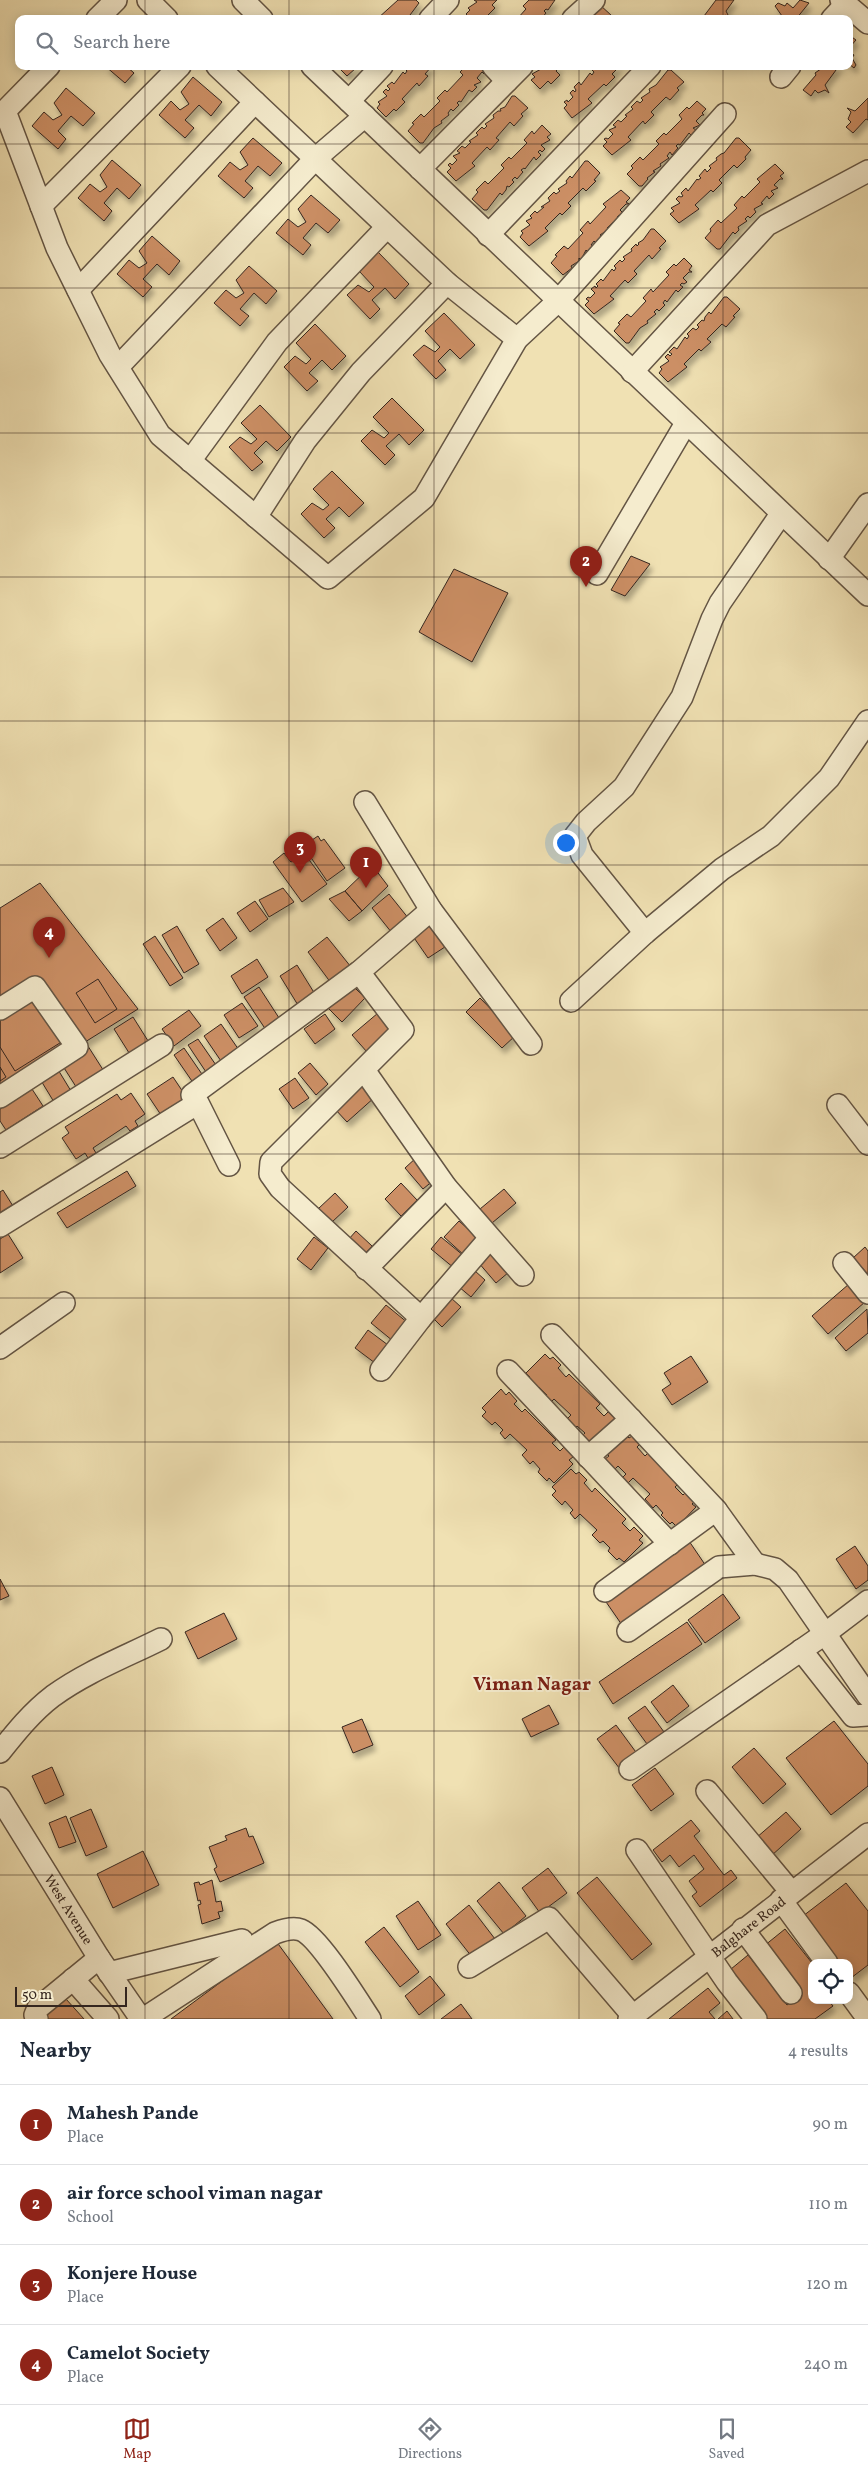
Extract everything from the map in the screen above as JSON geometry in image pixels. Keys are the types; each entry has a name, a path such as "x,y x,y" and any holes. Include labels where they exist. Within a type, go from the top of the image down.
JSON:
{"street":[{"path":"101,15 116,0"},
{"path":"148,0 163,15"},
{"path":"243,0 258,15"},
{"path":"577,15 594,0"},
{"path":"840,8 868,23"},
{"path":"46,70 5,111 57,248 118,368 160,435 328,578 424,498 517,339 558,301 725,114"},
{"path":"41,206 176,70"},
{"path":"221,70 447,283 517,339"},
{"path":"316,70 868,596"},
{"path":"349,101 378,70"},
{"path":"488,234 646,70"},
{"path":"420,169 500,74"},
{"path":"78,290 255,102"},
{"path":"118,368 315,159 365,116"},
{"path":"632,372 767,225 868,171"},
{"path":"190,461 277,342 387,227"},
{"path":"256,517 305,441 361,372 447,283"},
{"path":"597,574 686,423"},
{"path":"829,559 868,504"},
{"path":"644,933 582,855 575,836 586,822 624,787 682,697 720,603 781,514"},
{"path":"570,1001 644,933 722,869 770,836 829,778 868,721"},
{"path":"364,802 431,910 531,1044"},
{"path":"192,1095 359,972 431,910"},
{"path":"359,972 404,1030 271,1162 270,1174 280,1188 421,1318"},
{"path":"0,1009 35,987 78,1048 0,1097"},
{"path":"0,1147 162,1045"},
{"path":"364,1070 446,1187 523,1275"},
{"path":"0,1226 198,1104 229,1165"},
{"path":"838,1105 868,1144"},
{"path":"366,1268 446,1187"},
{"path":"381,1370 421,1318 490,1238"},
{"path":"844,1263 868,1293"},
{"path":"0,1348 64,1303"},
{"path":"552,1335 716,1510 755,1564"},
{"path":"508,1371 670,1544"},
{"path":"588,1457 631,1419"},
{"path":"605,1591 716,1510"},
{"path":"628,1631 719,1567 755,1564 775,1569 788,1580 868,1696"},
{"path":"630,1769 826,1634 868,1601"},
{"path":"0,1752 22,1724 53,1696 94,1671 161,1639"},
{"path":"801,1650 853,1716 868,1715"},
{"path":"707,1791 786,1896 825,1959"},
{"name":"West Avenue","path":"0,1798 104,1965 142,2019"},
{"name":"Balghare Road","path":"631,2018 709,1955 868,1834"},
{"path":"637,1850 709,1955 756,2019"},
{"path":"469,1967 549,1918 631,2018"},
{"path":"142,2019 275,1933 290,1929 302,1930 328,1955 370,2019"},
{"path":"743,1929 792,1993"},
{"path":"38,2019 35,2015 38,2008 73,1979 104,1965 242,1940"},
{"path":"73,1979 108,2019"},
{"path":"853,1998 868,2019"}],"building":[{"path":"398,0 416,0 419,3 410,15 381,15"},
{"path":"474,0 497,0 492,5 495,8 488,15 467,15 470,10 468,8 477,2"},
{"path":"529,0 555,0 548,10 544,11 546,13 544,15 521,15 526,9 523,6"},
{"path":"716,0 734,0 726,11 728,15 705,15"},
{"path":"800,0 809,3 799,15 781,15 775,6 778,3 785,6 787,3 793,8"},
{"path":"599,4 611,15 588,15"},
{"path":"110,70 131,70 134,73 125,83"},
{"path":"341,70 354,70 347,76"},
{"path":"428,70 425,74 428,76 419,86 417,83 402,99 405,102 396,111 394,109 386,117 377,108 380,104 378,102 387,96 383,92 386,89 388,91 390,89 387,86 392,82 394,84 403,72 405,74 407,71"},
{"path":"462,70 483,70 484,74 482,72 477,78 481,82 474,85 477,87 472,92 469,90 461,102 457,103 459,105 453,111 451,109 448,113 449,115 441,121 442,123 434,128 423,143 420,143 408,131 414,124 412,123 421,114 424,117 440,101 437,98 445,90 447,92 463,75 460,72"},
{"path":"539,70 557,70 560,75 551,84 548,81 540,89 531,80 535,77 532,74"},
{"path":"592,70 616,70 612,74 615,77 606,86 604,84 588,99 592,103 572,118 564,108 567,105 564,102 567,100 568,102 573,97 570,93 573,90 575,92 574,87 579,82 581,85 590,73 592,75 594,72"},
{"path":"668,70 671,70 684,82 677,88 679,90 670,100 666,97 651,112 654,115 645,124 643,121 628,137 631,140 612,155 603,146 607,142 604,139 608,139 613,134 609,130 616,127 613,125 618,120 621,122 627,116 625,115 633,109 631,107 637,101 640,103 643,100 641,98 650,92 649,89 656,85"},
{"path":"819,70 836,70 825,85 829,93 825,90 818,93 815,90 811,96 803,90 816,75 815,73"},
{"path":"193,77 222,102 211,116 199,105 185,120 194,128 185,138 159,115 171,101 180,110 189,104 181,92"},
{"path":"66,88 95,113 83,126 71,116 58,131 66,139 58,149 32,126 44,112 53,120 62,115 54,103"},
{"path":"512,96 515,96 528,108 521,114 523,116 514,126 510,122 496,138 499,140 490,150 487,147 472,163 475,166 456,181 447,172 451,168 448,165 450,163 452,165 457,160 453,156 460,153 457,151 462,146 465,148 471,142 469,141 478,135 476,133 482,127 484,129 487,126 485,124 494,118 493,115 501,111 500,109 505,107"},
{"path":"868,98 868,120 866,119 853,133 846,127 851,122 848,119 851,112 847,108 855,111"},
{"path":"697,101 706,109 702,113 704,115 696,121 700,125 693,128 696,130 691,135 689,133 680,145 676,146 678,148 672,155 670,152 667,156 669,158 653,171 655,172 647,178 642,186 639,186 627,174 633,168 631,166 640,157 643,160 659,144 656,141 664,133 666,135 682,119 679,115"},
{"path":"542,125 551,134 547,137 550,140 541,145 545,149 542,152 540,150 538,152 541,155 536,160 534,157 525,169 521,170 523,172 517,179 515,177 512,180 514,182 509,187 507,186 502,195 500,193 487,210 484,210 472,199 478,192 476,190 485,181 488,184 504,168 501,165 509,157 511,159 527,143 524,140 532,131 534,134"},
{"path":"253,138 282,163 270,176 258,166 245,181 253,188 244,198 218,176 230,162 240,170 248,165 240,152"},
{"path":"736,138 739,138 751,150 745,157 746,159 737,168 734,165 719,180 722,183 713,192 711,190 695,205 699,209 679,223 670,214 674,211 671,208 680,203 676,199 679,196 683,196 681,193 686,188 688,191 697,179 701,178 699,176 705,169 707,172 711,168 709,166 724,153"},
{"path":"112,160 141,185 129,199 117,188 104,203 112,211 104,221 78,198 90,184 100,192 107,187 100,175"},
{"path":"585,161 588,161 600,173 594,180 596,181 586,191 583,188 568,203 571,206 562,215 560,213 545,228 548,231 529,246 520,237 523,233 521,231 530,225 526,221 532,218 530,216 535,211 537,213 544,207 541,207 550,201 548,198 554,192 556,194 560,191 558,189 567,183 566,181 570,176 572,178"},
{"path":"775,164 784,173 780,176 783,179 780,179 774,185 778,188 771,191 774,194 769,199 767,196 761,203 763,204 754,209 756,212 750,218 748,216 745,219 747,221 738,227 739,230 735,234 733,232 720,249 717,249 705,238 711,231 710,229 718,220 721,223 737,208 734,205 760,182 757,179"},
{"path":"621,190 630,198 626,202 629,204 626,204 620,210 624,214 617,217 620,219 615,224 613,222 607,228 609,229 600,235 602,237 596,243 594,241 591,245 593,246 588,252 586,250 581,260 579,258 579,261 571,266 572,268 563,275 551,263 557,256 555,255 564,246 568,249 583,233 580,230 588,221 590,224 606,207 603,204"},
{"path":"311,195 340,220 328,233 316,223 303,238 311,245 303,255 276,233 288,219 298,227 306,222 298,209"},
{"path":"651,229 654,229 666,241 659,248 661,249 652,259 649,255 634,271 637,274 628,283 625,280 610,296 614,299 594,314 585,305 589,301 586,299 595,293 591,289 595,286 596,288 598,286 596,284 601,279 603,281 612,269 614,271 616,268 614,266 620,260 622,262 625,259 623,257 643,240"},
{"path":"152,236 180,261 169,275 157,264 143,279 152,287 143,297 117,274 129,260 139,268 147,263 139,251"},
{"path":"378,252 409,284 395,299 385,288 372,300 380,309 370,319 347,295 358,285 369,292 374,287 359,271"},
{"path":"684,258 692,266 689,270 692,272 689,272 683,278 687,282 680,285 683,287 678,292 676,290 667,302 665,300 663,303 665,305 659,311 657,309 654,312 656,314 647,321 648,323 640,328 629,343 626,343 614,331 620,324 618,323 627,314 631,317 646,301 643,298 651,289 653,292 669,275 666,272"},
{"path":"249,266 277,291 266,304 254,293 240,309 249,316 240,326 214,303 226,290 236,298 244,293 236,280"},
{"path":"724,297 727,297 740,309 733,316 735,317 726,327 722,324 707,339 711,342 701,351 699,349 684,364 687,367 668,382 659,373 662,369 660,367 669,361 665,357 668,354 670,356 672,354 669,352 674,347 677,349 685,337 687,339 689,336 687,334 693,328 696,330 699,327 697,325 702,320 704,321 709,312 711,314"},
{"path":"444,313 475,345 460,359 450,349 438,361 446,370 436,379 413,355 424,345 435,352 440,347 425,331"},
{"path":"315,324 346,356 332,370 322,360 309,373 318,381 307,391 284,367 295,356 306,364 311,359 296,343"},
{"path":"392,398 424,430 409,445 399,434 386,446 395,455 385,465 361,441 372,430 384,438 389,433 373,417"},
{"path":"260,405 291,437 277,451 266,441 254,453 263,462 252,471 229,447 240,437 251,444 257,439 241,423"},
{"path":"332,471 364,503 349,517 339,507 326,519 335,528 324,538 301,514 312,503 323,510 329,505 313,489"},
{"path":"631,556 650,564 625,596 611,590"},
{"path":"454,569 508,593 472,662 419,632"},
{"path":"318,836 321,841 324,839 345,868 327,881 303,846"},
{"path":"284,853 291,862 304,853 327,884 302,902 273,862"},
{"path":"372,865 388,886 362,911 345,891"},
{"path":"40,883 138,1009 0,1095 0,908"},
{"path":"283,888 294,902 269,917 259,900"},
{"path":"345,891 362,911 349,921 329,899"},
{"path":"389,894 409,919 392,933 372,908"},
{"path":"255,901 268,919 250,932 237,913"},
{"path":"223,918 237,938 220,951 206,930"},
{"path":"429,918 448,945 428,958 410,932"},
{"path":"177,926 199,964 184,973 162,935"},
{"path":"155,936 183,978 170,986 143,944"},
{"path":"327,937 351,967 331,983 308,952"},
{"path":"257,959 268,977 242,994 231,976"},
{"path":"297,965 318,999 301,1010 280,976"},
{"path":"98,979 117,1009 95,1023 76,993"},
{"path":"351,984 365,998 342,1022 328,1008"},
{"path":"259,987 281,1021 266,1030 244,997"},
{"path":"35,997 63,1041 15,1071 0,1047 0,1019"},
{"path":"480,998 516,1035 502,1048 466,1012"},
{"path":"242,1003 258,1026 239,1038 224,1015"},
{"path":"189,1010 201,1026 174,1046 162,1029"},
{"path":"378,1013 393,1030 367,1052 352,1035"},
{"path":"325,1014 335,1029 315,1044 304,1029"},
{"path":"133,1017 150,1044 131,1056 114,1029"},
{"path":"221,1024 241,1053 223,1064 204,1036"},
{"path":"198,1039 218,1068 208,1075 188,1045"},
{"path":"86,1043 107,1076 80,1093 59,1060"},
{"path":"184,1048 206,1080 196,1087 174,1055"},
{"path":"310,1063 328,1084 316,1095 298,1073"},
{"path":"0,1067 6,1077 0,1081"},
{"path":"57,1068 74,1096 57,1107 40,1079"},
{"path":"173,1077 189,1101 163,1118 147,1094"},
{"path":"295,1078 309,1098 293,1109 279,1089"},
{"path":"362,1082 375,1097 347,1122 334,1108"},
{"path":"32,1089 43,1106 6,1130 0,1121 0,1109"},
{"path":"131,1093 145,1114 135,1121 138,1126 130,1131 126,1126 93,1148 96,1153 88,1158 85,1153 76,1159 62,1138 69,1133 65,1127 117,1094 121,1100"},
{"path":"417,1157 435,1179 423,1189 405,1168"},
{"path":"127,1171 136,1186 67,1228 57,1213"},
{"path":"401,1183 417,1200 401,1216 385,1199"},
{"path":"504,1189 516,1203 492,1223 480,1209"},
{"path":"3,1190 16,1211 0,1220 0,1192"},
{"path":"335,1193 348,1207 331,1223 318,1209"},
{"path":"459,1221 478,1238 464,1255 444,1237"},
{"path":"356,1231 372,1246 364,1255 348,1240"},
{"path":"8,1234 23,1258 0,1273 0,1239"},
{"path":"314,1237 328,1248 311,1270 297,1259"},
{"path":"441,1237 464,1256 454,1268 431,1249"},
{"path":"865,1247 868,1251 868,1274 853,1258"},
{"path":"491,1250 509,1272 496,1283 478,1262"},
{"path":"474,1270 485,1280 471,1297 459,1287"},
{"path":"849,1284 865,1302 828,1334 812,1316"},
{"path":"450,1297 461,1307 442,1327 431,1316"},
{"path":"386,1305 408,1323 393,1341 371,1323"},
{"path":"867,1309 868,1333 846,1351 835,1338"},
{"path":"368,1330 388,1345 375,1363 355,1348"},
{"path":"545,1354 550,1359 553,1357 561,1365 558,1368 566,1377 569,1374 600,1404 596,1408 604,1416 608,1412 617,1421 591,1445 582,1436 585,1433 577,1426 574,1429 566,1420 571,1415 554,1399 549,1404 544,1398 547,1395 539,1387 536,1390 526,1380 530,1377 526,1373"},
{"path":"691,1356 708,1382 672,1405 662,1390 671,1384 664,1373"},
{"path":"501,1389 506,1395 509,1392 517,1401 514,1404 522,1412 525,1409 556,1440 552,1443 560,1451 564,1447 573,1457 569,1460 573,1464 554,1483 549,1478 547,1481 538,1472 540,1469 533,1461 530,1464 522,1455 527,1450 510,1434 505,1439 500,1433 503,1430 495,1422 492,1425 482,1416 486,1412 482,1408"},
{"path":"624,1433 629,1438 632,1436 640,1444 637,1447 645,1456 648,1453 679,1483 675,1487 683,1495 687,1491 696,1500 692,1504 696,1507 677,1527 672,1522 670,1524 661,1515 663,1513 656,1505 653,1508 645,1499 650,1494 633,1478 628,1483 623,1477 626,1474 618,1466 615,1469 605,1459 609,1456 605,1452"},
{"path":"571,1469 576,1474 579,1472 587,1480 584,1483 592,1492 595,1488 626,1519 622,1523 630,1531 634,1527 643,1536 639,1540 643,1543 624,1562 619,1558 617,1560 608,1551 610,1548 603,1541 600,1543 592,1535 597,1530 580,1514 575,1519 570,1513 573,1510 565,1501 562,1505 552,1495 556,1491 552,1487"},
{"path":"689,1541 708,1569 622,1625 604,1599"},
{"path":"855,1546 868,1566 868,1580 856,1589 836,1559"},
{"path":"0,1579 9,1596 0,1600"},
{"path":"723,1594 740,1618 705,1643 688,1620"},
{"path":"224,1613 237,1639 198,1659 185,1632"},
{"path":"687,1622 702,1644 613,1704 599,1682"},
{"path":"673,1685 689,1706 667,1723 651,1702"},
{"path":"549,1705 559,1724 531,1737 522,1719"},
{"path":"645,1706 664,1732 647,1744 628,1718"},
{"path":"362,1719 373,1745 353,1753 342,1727"},
{"path":"834,1721 868,1764 868,1786 831,1815 786,1758"},
{"path":"616,1725 641,1759 623,1773 597,1739"},
{"path":"754,1748 786,1784 763,1804 732,1767"},
{"path":"52,1767 64,1795 45,1804 32,1776"},
{"path":"655,1768 674,1794 651,1811 632,1785"},
{"path":"91,1809 107,1847 86,1856 70,1818"},
{"path":"786,1812 801,1829 771,1856 756,1838"},
{"path":"66,1816 76,1842 59,1848 49,1823"},
{"path":"691,1820 700,1831 694,1836 724,1875 731,1870 737,1878 700,1907 692,1896 697,1892 689,1881 704,1869 694,1855 679,1867 670,1855 662,1862 653,1850"},
{"path":"246,1828 249,1837 253,1836 264,1863 220,1882 214,1869 217,1867 209,1847 227,1840 225,1836"},
{"path":"143,1851 159,1885 113,1908 97,1874"},
{"path":"548,1868 567,1893 540,1913 522,1888"},
{"path":"597,1877 652,1944 632,1960 577,1893"},
{"path":"212,1880 216,1902 221,1901 223,1911 218,1912 220,1918 202,1924 198,1905 201,1904 200,1900 198,1901 194,1883 199,1882 200,1885"},
{"path":"499,1882 526,1916 504,1934 477,1901"},
{"path":"846,1883 868,1911 868,1965 853,1976 853,1959 836,1959 803,1916"},
{"path":"418,1901 441,1935 418,1950 396,1916"},
{"path":"469,1905 495,1939 472,1957 446,1924"},
{"path":"384,1927 419,1972 400,1987 365,1942"},
{"path":"785,1929 809,1959 808,2004 831,2004 833,2006 815,2019 761,2019 725,1974 748,1955 787,2005 802,1994 764,1946"},
{"path":"276,1941 333,2019 171,2019"},
{"path":"430,1976 445,1995 419,2015 405,1996"},
{"path":"708,1988 720,2003 709,2012 715,2019 669,2019"},
{"path":"66,1999 84,2019 49,2019 46,2016"},
{"path":"461,2004 472,2019 441,2019"},
{"path":"727,2011 733,2019 718,2019"}],"place":[{"name":"air force school viman nagar","path":"586,587"},
{"name":"Konjere House","path":"300,873"},
{"name":"Mahesh Pande","path":"366,888"},
{"name":"Camelot Society","path":"49,958"}],"district":[{"name":"Viman Nagar","path":"532,1683"}]}
